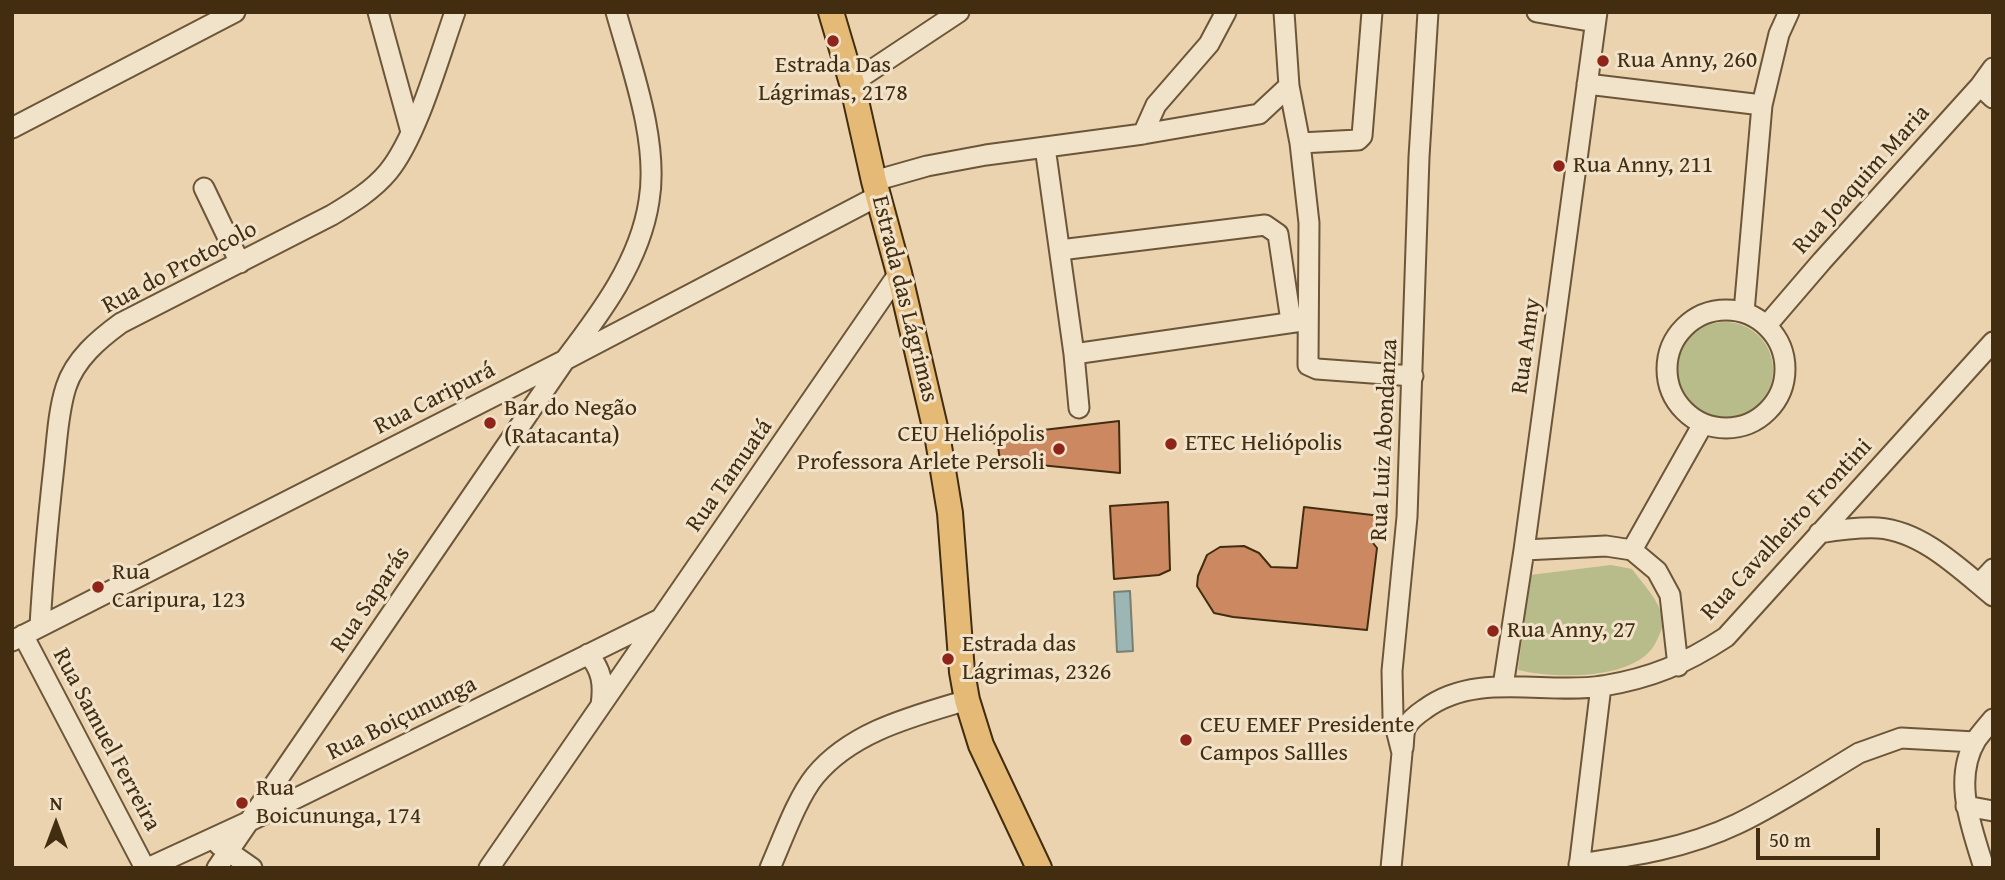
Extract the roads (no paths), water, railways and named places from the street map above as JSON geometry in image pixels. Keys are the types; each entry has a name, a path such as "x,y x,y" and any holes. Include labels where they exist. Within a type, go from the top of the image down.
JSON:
{"main road":[{"name":"Estrada das Lágrimas","path":"831,12 852,83 925,378 946,489 967,700 981,745 1039,868"}],"street":[{"path":"12,128 235,12"},
{"path":"378,12 411,132"},
{"name":"Rua do Protocolo","path":"25,634 44,549 58,423 66,385 81,361 97,340 121,323 332,215 362,196 388,172 411,132 455,12"},
{"name":"Rua Saparás","path":"223,860 565,360 599,316 621,278 641,232 649,200 651,166 638,91 616,12"},
{"path":"852,83 959,12"},
{"path":"1143,134 1156,105 1209,44 1226,12"},
{"path":"1283,12 1289,86 1300,143 1309,223 1310,276 1299,321"},
{"path":"1300,143 1358,140 1362,136 1372,12"},
{"name":"Rua Luiz Abondanza","path":"1391,868 1402,753 1393,717 1392,671 1407,517 1419,157 1428,12"},
{"path":"1537,12 1596,17"},
{"path":"1744,312 1762,105 1779,34 1789,12"},
{"name":"Rua Anny","path":"1503,687 1596,17"},
{"name":"Rua Joaquim Maria","path":"1766,325 1822,261 1986,92 1993,68"},
{"path":"1587,84 1762,105"},
{"name":"Rua Caripurá","path":"25,634 565,360 876,188 927,166 1259,114 1289,86"},
{"path":"1045,146 1079,408"},
{"path":"204,188 240,263"},
{"path":"1060,250 1265,225 1271,227 1278,234 1308,365 1312,368 1413,376"},
{"name":"Rua Tamuatá","path":"489,868 899,274"},
{"path":"1724,309 1744,312 1766,325 1778,339 1785,357 1786,375 1781,393 1771,408 1757,420 1740,427 1721,428 1703,424 1686,413 1673,398 1667,379 1667,359 1674,339 1687,324 1704,314 1724,309"},
{"path":"1074,354 1299,321"},
{"name":"Rua Cavalheiro Frontini","path":"1402,753 1406,728 1418,714 1437,700 1472,690 1503,687 1601,686 1678,666 1726,637 1993,342"},
{"path":"1632,550 1703,424"},
{"path":"1819,533 1881,528 1903,535 1952,562 1986,590 1993,569"},
{"path":"1524,550 1606,545 1632,550 1657,571 1670,595 1678,666"},
{"name":"Rua Boiçununga","path":"152,865 250,821 661,618"},
{"name":"Rua Samuel Ferreira","path":"25,634 152,865"},
{"path":"588,654 601,674 601,706"},
{"path":"1601,686 1579,866 1684,844 1736,825 1859,753 1880,744 1901,738 1975,742"},
{"path":"771,868 814,777 837,754 865,736 910,717 967,700"},
{"path":"1984,868 1966,806 1965,785 1968,760 1975,742 1993,719"},
{"path":"1966,806 1993,811"},
{"path":"210,839 223,860 252,868"},
{"path":"152,865 176,863 187,868"}],"water":[{"path":"1130,591 1133,651 1117,652 1114,592"}],"place":[{"name":"Estrada Das Lágrimas, 2178","path":"833,41"},
{"name":"Rua Anny, 260","path":"1603,61"},
{"name":"Rua Anny, 211","path":"1559,166"},
{"name":"Bar do Negão (Ratacanta)","path":"490,423"},
{"name":"ETEC Heliópolis","path":"1171,444"},
{"name":"CEU Heliópolis Professora Arlete Persoli","path":"1059,449"},
{"name":"Rua Caripura, 123","path":"98,587"},
{"name":"Rua Anny, 27","path":"1493,631"},
{"name":"Estrada das Lágrimas, 2326","path":"948,659"},
{"name":"CEU EMEF Presidente Campos Sallles","path":"1186,740"},
{"name":"Rua Boicununga, 174","path":"242,803"}]}
